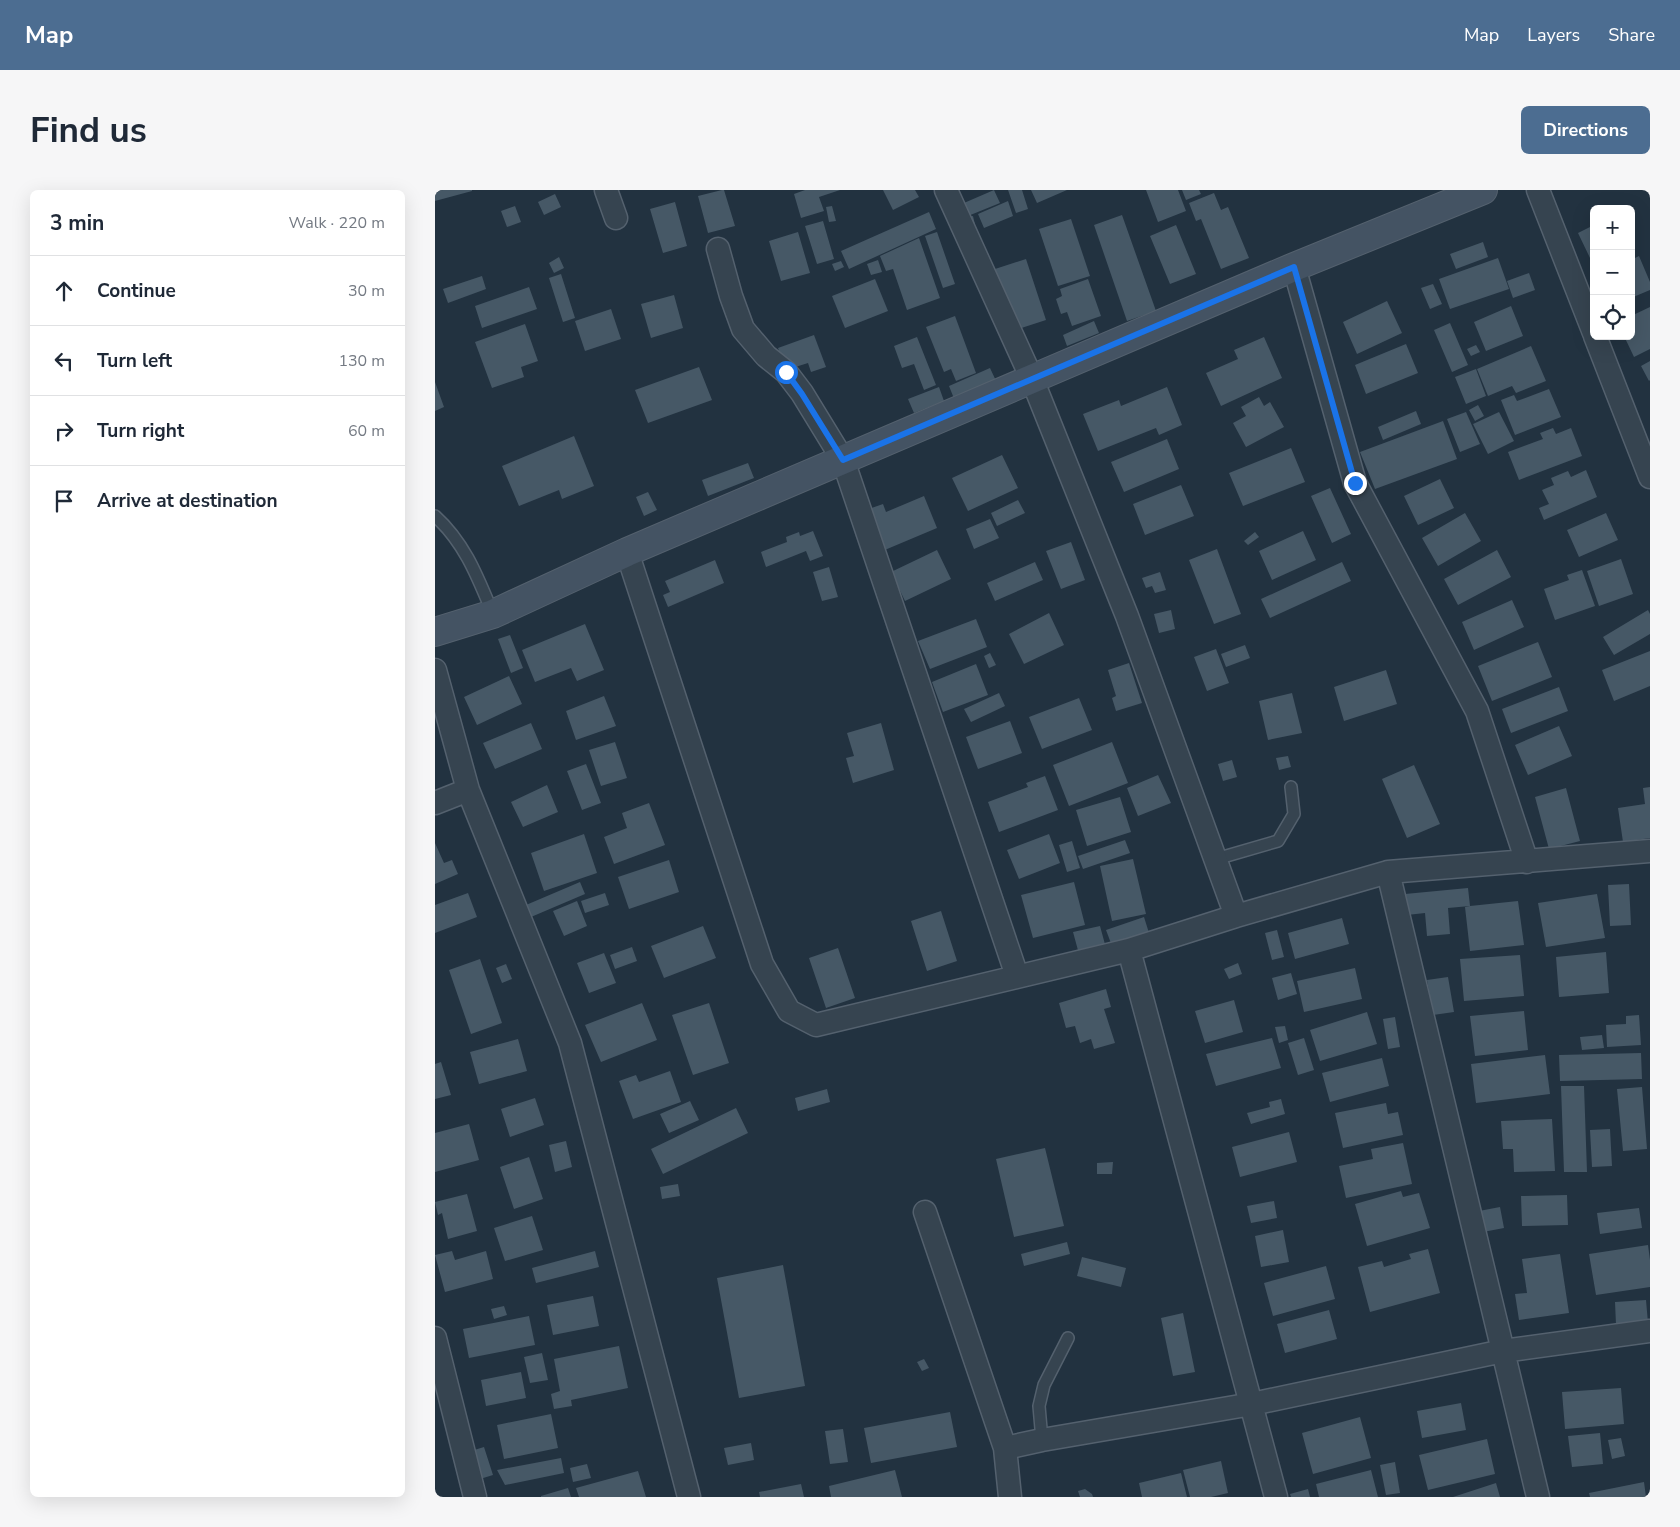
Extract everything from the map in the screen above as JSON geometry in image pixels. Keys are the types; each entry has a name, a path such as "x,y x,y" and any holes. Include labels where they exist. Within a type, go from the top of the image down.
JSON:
{"street":[{"path":"606,190 616,218"},
{"path":"946,190 1032,379 1127,616 1236,916"},
{"path":"1538,190 1590,325"},
{"path":"435,632 493,614 627,552 1469,192"},
{"path":"718,249 731,296 743,329 766,356 786,372 843,460 1017,976"},
{"path":"1294,267 1355,483 1477,711 1527,862"},
{"path":"1596,340 1650,477"},
{"path":"627,552 762,964 789,1011 817,1025 1129,950 1236,916 1388,872 1527,862 1650,856"},
{"path":"435,670 468,790 570,1043 689,1497"},
{"path":"435,803 468,790"},
{"path":"1388,872 1538,1497"},
{"path":"1129,950 1276,1497"},
{"path":"925,1212 1005,1448 1010,1497"},
{"path":"1005,1448 1252,1404 1503,1351 1650,1331"},
{"path":"435,1338 475,1497"}],"lane":[{"path":"435,516 449,528 470,561 493,614"},
{"path":"1215,859 1278,841 1294,814 1291,787"},
{"path":"1042,1440 1039,1406 1044,1385 1068,1338"}],"building":[{"path":"435,190 472,190 472,191 435,201"},
{"path":"724,190 735,226 708,233 698,196"},
{"path":"805,190 840,190 819,197 824,211 801,218 794,194"},
{"path":"883,190 915,190 919,197 893,210"},
{"path":"994,190 1000,203 963,218 957,206"},
{"path":"1008,190 1022,190 1028,209 1016,213"},
{"path":"1031,190 1067,190 1037,203"},
{"path":"1146,190 1178,190 1186,211 1158,222"},
{"path":"1182,190 1199,190 1201,194 1186,200"},
{"path":"1214,193 1221,210 1228,207 1249,258 1221,269 1201,219 1196,221 1189,203"},
{"path":"555,194 561,207 544,215 538,202"},
{"path":"1008,201 1013,216 984,228 978,214"},
{"path":"675,202 687,246 663,253 650,209"},
{"path":"515,206 521,222 507,227 501,211"},
{"path":"832,206 836,221 829,222 826,207"},
{"path":"929,212 936,229 849,269 841,251"},
{"path":"1122,215 1156,311 1127,321 1094,225"},
{"path":"973,216 976,229 965,232 963,218"},
{"path":"1071,219 1090,276 1058,286 1039,229"},
{"path":"823,221 834,259 817,264 805,226"},
{"path":"1176,225 1196,274 1170,284 1150,236"},
{"path":"1590,227 1590,258 1578,233"},
{"path":"798,232 810,273 781,281 769,241"},
{"path":"937,232 955,284 943,288 925,236"},
{"path":"919,238 940,298 907,310 893,269 886,271 880,256"},
{"path":"1483,242 1488,257 1456,269 1450,254"},
{"path":"1639,256 1650,282 1650,290 1635,296 1635,295 1635,258"},
{"path":"559,257 564,268 554,273 549,263"},
{"path":"1498,258 1509,289 1450,309 1439,279"},
{"path":"1026,259 1046,320 1015,330 995,269"},
{"path":"878,260 882,272 871,275 867,264"},
{"path":"841,261 844,267 835,271 832,264"},
{"path":"1529,273 1535,290 1513,298 1507,281"},
{"path":"561,274 575,318 563,322 549,278"},
{"path":"482,276 486,289 448,303 443,289"},
{"path":"875,279 888,311 845,328 832,296"},
{"path":"1088,279 1101,316 1072,326 1067,312 1061,314 1056,299 1062,296 1060,289"},
{"path":"1433,284 1442,304 1430,309 1421,288"},
{"path":"529,287 537,309 482,328 475,306"},
{"path":"674,295 683,328 651,338 641,304"},
{"path":"1387,301 1402,333 1357,354 1343,322"},
{"path":"1511,306 1523,336 1486,351 1474,322"},
{"path":"1650,307 1650,349 1634,357 1626,340 1635,340 1635,314"},
{"path":"611,309 621,339 585,351 575,321"},
{"path":"955,316 976,373 956,381 951,369 944,372 926,327"},
{"path":"1094,321 1099,333 1067,346 1063,335"},
{"path":"1450,323 1468,365 1452,372 1434,330"},
{"path":"525,324 538,361 521,367 524,377 492,388 475,342"},
{"path":"814,335 826,367 811,372 808,363 786,370 778,348"},
{"path":"917,337 936,385 924,390 914,364 902,368 894,346"},
{"path":"1264,337 1282,378 1221,406 1206,373 1238,359 1234,350"},
{"path":"1406,344 1418,373 1366,394 1355,365"},
{"path":"1476,345 1480,352 1471,356 1467,349"},
{"path":"1531,346 1546,381 1516,393 1512,386 1488,396 1477,369"},
{"path":"1650,361 1650,380 1649,381 1641,366"},
{"path":"699,367 712,400 648,423 635,390"},
{"path":"990,368 997,383 955,401 949,386"},
{"path":"1476,369 1486,396 1466,404 1455,377"},
{"path":"435,382 444,407 435,411"},
{"path":"939,387 944,401 914,413 908,399"},
{"path":"1167,387 1182,425 1159,435 1156,428 1098,451 1083,414 1119,400 1121,406"},
{"path":"1549,389 1561,417 1515,435 1501,400 1514,395 1517,401"},
{"path":"1259,397 1264,406 1270,402 1284,427 1246,447 1233,423 1246,416 1241,407"},
{"path":"1478,405 1484,416 1475,421 1469,410"},
{"path":"1416,411 1421,424 1383,440 1378,427"},
{"path":"1466,412 1480,444 1460,452 1447,419"},
{"path":"1499,412 1514,441 1488,454 1473,424"},
{"path":"1443,421 1457,459 1375,489 1360,452"},
{"path":"1553,428 1556,434 1571,428 1582,456 1519,480 1508,452 1543,439 1540,433"},
{"path":"574,436 594,486 562,499 559,490 519,506 502,466"},
{"path":"1167,439 1179,469 1124,492 1111,462"},
{"path":"1291,448 1305,482 1243,506 1229,473"},
{"path":"1002,455 1018,488 968,511 952,478"},
{"path":"748,463 754,478 708,496 702,480"},
{"path":"1586,470 1597,497 1544,520 1539,508 1549,504 1542,490 1554,485 1551,478 1568,471 1571,477"},
{"path":"1440,479 1454,508 1418,525 1404,496"},
{"path":"1181,485 1194,516 1145,535 1133,504"},
{"path":"1330,488 1351,534 1332,543 1311,496"},
{"path":"648,492 657,510 644,516 636,497"},
{"path":"924,496 937,528 880,552 863,511 883,504 886,512"},
{"path":"1018,500 1025,513 997,526 991,513"},
{"path":"1465,513 1481,541 1438,566 1422,538"},
{"path":"1606,513 1618,540 1579,557 1567,530"},
{"path":"990,519 999,538 974,549 966,529"},
{"path":"813,531 823,556 810,561 806,551 766,567 761,552 787,542 786,537 799,532 800,536"},
{"path":"1303,531 1316,560 1272,580 1259,551"},
{"path":"1255,532 1259,537 1248,545 1244,541"},
{"path":"1071,542 1085,580 1061,589 1046,551"},
{"path":"1217,549 1241,614 1214,624 1189,560"},
{"path":"937,550 951,579 905,601 891,572"},
{"path":"1497,550 1511,577 1458,605 1444,579"},
{"path":"1621,559 1633,594 1599,606 1587,571"},
{"path":"715,560 724,583 668,607 663,595 670,592 665,581"},
{"path":"1035,562 1043,580 995,601 987,583"},
{"path":"1342,562 1351,581 1270,618 1261,599"},
{"path":"829,567 838,597 822,601 813,572"},
{"path":"1582,570 1595,606 1555,620 1544,589 1569,580 1567,575"},
{"path":"1160,572 1166,590 1155,593 1152,586 1146,588 1142,578"},
{"path":"1512,600 1524,627 1474,650 1462,622"},
{"path":"1171,610 1175,629 1159,633 1154,614"},
{"path":"1648,610 1650,614 1650,634 1614,655 1603,637"},
{"path":"1049,613 1064,645 1024,664 1009,634"},
{"path":"976,619 987,647 930,669 918,641"},
{"path":"585,624 604,670 577,681 571,668 535,682 522,650"},
{"path":"510,635 523,668 511,673 498,639"},
{"path":"1538,642 1552,677 1492,701 1478,666"},
{"path":"1245,645 1250,658 1226,667 1221,654"},
{"path":"1216,649 1229,683 1207,691 1194,657"},
{"path":"1650,651 1650,686 1614,701 1602,670"},
{"path":"990,653 996,665 989,668 984,656"},
{"path":"1129,663 1142,703 1116,711 1112,698 1116,696 1108,670"},
{"path":"976,664 988,695 943,712 932,682"},
{"path":"1386,670 1397,704 1344,721 1334,687"},
{"path":"509,676 522,704 477,725 464,697"},
{"path":"1559,687 1568,711 1511,733 1502,709"},
{"path":"999,693 1005,706 971,722 964,709"},
{"path":"1292,693 1302,733 1268,740 1259,701"},
{"path":"604,696 616,726 576,740 566,711"},
{"path":"1079,698 1092,730 1042,749 1029,717"},
{"path":"1010,721 1022,753 978,769 966,737"},
{"path":"531,723 542,749 495,769 483,743"},
{"path":"881,723 894,770 853,783 846,758 854,756 847,733"},
{"path":"1559,726 1572,756 1528,775 1515,745"},
{"path":"615,742 627,778 601,786 589,750"},
{"path":"1112,742 1128,783 1069,806 1053,765"},
{"path":"1288,756 1291,767 1279,770 1276,758"},
{"path":"1232,760 1237,777 1223,781 1218,764"},
{"path":"586,764 601,803 582,810 567,771"},
{"path":"1414,765 1440,824 1407,838 1382,779"},
{"path":"1158,775 1171,803 1138,816 1127,788"},
{"path":"1045,776 1058,810 999,832 988,802 1028,787 1026,783"},
{"path":"547,785 558,812 523,827 511,802"},
{"path":"1650,787 1650,838 1623,842 1618,808 1645,804 1643,788"},
{"path":"1566,788 1580,841 1549,849 1535,797"},
{"path":"1120,797 1131,832 1087,846 1076,810"},
{"path":"649,803 665,845 614,864 604,837 627,828 622,813"},
{"path":"584,834 597,873 544,891 531,853"},
{"path":"1049,834 1060,863 1019,879 1007,850"},
{"path":"1125,840 1130,853 1083,869 1078,856"},
{"path":"1072,841 1080,868 1067,872 1059,845"},
{"path":"435,843 444,863 452,860 458,874 435,884"},
{"path":"1133,859 1146,914 1112,921 1100,866"},
{"path":"669,860 679,892 629,909 618,877"},
{"path":"580,882 585,894 531,917 526,905"},
{"path":"1074,882 1085,925 1033,938 1021,895"},
{"path":"1629,884 1631,925 1610,926 1608,885"},
{"path":"1468,888 1470,906 1448,908 1450,934 1427,936 1425,913 1407,915 1405,894"},
{"path":"468,893 477,917 435,933 435,905"},
{"path":"605,893 609,905 585,913 581,901"},
{"path":"1597,894 1605,938 1546,947 1538,903"},
{"path":"577,901 587,926 564,936 553,911"},
{"path":"1518,901 1524,945 1470,951 1465,907"},
{"path":"941,911 957,961 927,971 911,921"},
{"path":"1144,917 1149,933 1112,946 1106,930"},
{"path":"1342,918 1349,944 1295,959 1288,933"},
{"path":"703,926 716,958 664,978 651,946"},
{"path":"1100,926 1106,948 1079,954 1073,932"},
{"path":"1277,930 1284,957 1272,960 1265,933"},
{"path":"632,947 637,961 615,969 610,955"},
{"path":"838,948 855,998 826,1008 809,958"},
{"path":"1606,952 1609,993 1559,997 1556,957"},
{"path":"604,953 616,983 589,993 577,963"},
{"path":"1520,955 1524,996 1464,1001 1460,959"},
{"path":"480,959 502,1023 471,1034 449,970"},
{"path":"1238,963 1242,974 1229,979 1224,969"},
{"path":"506,964 512,979 502,983 496,968"},
{"path":"1355,968 1362,999 1304,1012 1297,981"},
{"path":"1291,973 1297,994 1278,1000 1272,978"},
{"path":"1448,977 1454,1012 1433,1015 1427,980"},
{"path":"1106,989 1111,1007 1104,1009 1115,1043 1094,1049 1091,1039 1080,1043 1075,1026 1066,1028 1059,1003"},
{"path":"1234,1000 1243,1032 1205,1043 1195,1011"},
{"path":"642,1003 657,1040 601,1062 585,1025"},
{"path":"709,1003 729,1063 693,1075 672,1015"},
{"path":"1524,1011 1528,1050 1475,1056 1470,1016"},
{"path":"1367,1012 1377,1044 1320,1061 1310,1030"},
{"path":"1639,1015 1641,1045 1607,1047 1606,1025 1626,1024 1626,1016"},
{"path":"1395,1017 1400,1047 1388,1049 1383,1019"},
{"path":"1285,1026 1288,1040 1279,1043 1275,1027"},
{"path":"1602,1035 1604,1048 1582,1050 1580,1037"},
{"path":"1272,1038 1281,1068 1216,1086 1206,1054"},
{"path":"1304,1038 1314,1070 1298,1075 1288,1043"},
{"path":"518,1039 527,1071 479,1084 470,1052"},
{"path":"1641,1053 1642,1079 1560,1081 1559,1055"},
{"path":"1545,1055 1550,1094 1476,1103 1471,1064"},
{"path":"1382,1058 1389,1086 1330,1102 1322,1073"},
{"path":"441,1062 451,1095 435,1099 435,1064"},
{"path":"670,1071 681,1102 633,1119 619,1081 636,1075 639,1082"},
{"path":"1561,1086 1584,1086 1587,1172 1564,1172"},
{"path":"1642,1087 1647,1149 1623,1151 1617,1089"},
{"path":"827,1089 830,1102 798,1111 795,1098"},
{"path":"535,1098 544,1125 510,1137 501,1109"},
{"path":"1281,1099 1285,1114 1251,1124 1247,1113 1270,1107 1269,1102"},
{"path":"690,1101 699,1120 669,1133 660,1114"},
{"path":"1386,1103 1388,1114 1398,1112 1403,1135 1343,1148 1335,1113"},
{"path":"736,1108 748,1133 663,1174 651,1149"},
{"path":"1552,1119 1555,1171 1514,1172 1513,1149 1503,1149 1501,1121"},
{"path":"469,1124 479,1160 435,1172 435,1133"},
{"path":"1610,1129 1612,1166 1592,1167 1590,1130"},
{"path":"1289,1132 1297,1162 1240,1177 1232,1147"},
{"path":"566,1141 572,1167 555,1172 549,1145"},
{"path":"1403,1143 1412,1184 1346,1198 1339,1166 1373,1159 1371,1149"},
{"path":"1045,1148 1064,1226 1014,1237 996,1159"},
{"path":"529,1157 543,1199 514,1209 500,1167"},
{"path":"1113,1162 1112,1174 1097,1174 1097,1163"},
{"path":"678,1184 680,1196 662,1199 660,1187"},
{"path":"1401,1191 1403,1197 1419,1193 1430,1228 1367,1246 1355,1204"},
{"path":"467,1194 477,1231 448,1239 442,1213 438,1215 435,1202"},
{"path":"1567,1195 1568,1225 1522,1226 1521,1196"},
{"path":"1274,1201 1277,1218 1251,1223 1247,1206"},
{"path":"1500,1207 1504,1228 1483,1232 1479,1211"},
{"path":"1639,1208 1642,1228 1600,1234 1597,1213"},
{"path":"532,1216 543,1250 505,1261 494,1228"},
{"path":"1283,1230 1289,1262 1261,1267 1255,1236"},
{"path":"1067,1242 1070,1254 1024,1266 1021,1254"},
{"path":"1648,1245 1650,1287 1596,1295 1589,1254"},
{"path":"1428,1249 1440,1293 1370,1312 1358,1267 1382,1261 1384,1267 1411,1259 1409,1254"},
{"path":"452,1251 455,1260 486,1251 493,1279 445,1292 435,1255"},
{"path":"595,1251 599,1267 536,1283 532,1268"},
{"path":"1560,1254 1569,1313 1519,1320 1515,1294 1527,1293 1522,1259"},
{"path":"1082,1257 1126,1268 1121,1287 1077,1276"},
{"path":"783,1265 805,1386 739,1398 717,1278"},
{"path":"1326,1266 1335,1299 1273,1316 1264,1283"},
{"path":"593,1296 599,1326 553,1335 547,1305"},
{"path":"1646,1300 1648,1323 1616,1325 1615,1302"},
{"path":"504,1306 507,1315 494,1319 491,1309"},
{"path":"1329,1310 1337,1339 1285,1353 1277,1324"},
{"path":"1183,1313 1195,1372 1173,1376 1161,1318"},
{"path":"529,1316 535,1345 469,1358 463,1329"},
{"path":"619,1346 628,1388 571,1400 572,1406 554,1409 551,1394 560,1391 554,1359"},
{"path":"542,1353 548,1380 530,1383 524,1357"},
{"path":"924,1359 929,1368 922,1371 917,1362"},
{"path":"521,1372 526,1398 486,1406 481,1380"},
{"path":"1621,1388 1624,1424 1565,1429 1562,1392"},
{"path":"1461,1403 1466,1430 1422,1438 1417,1411"},
{"path":"950,1412 957,1447 871,1463 864,1428"},
{"path":"551,1414 558,1448 504,1459 497,1425"},
{"path":"1360,1417 1371,1458 1313,1474 1302,1433"},
{"path":"843,1429 848,1462 830,1464 825,1431"},
{"path":"1600,1433 1603,1464 1572,1467 1568,1436"},
{"path":"1621,1438 1625,1456 1612,1459 1608,1440"},
{"path":"1487,1439 1495,1474 1428,1490 1419,1455"},
{"path":"751,1443 754,1460 728,1465 724,1448"},
{"path":"484,1447 493,1475 480,1479 471,1451"},
{"path":"561,1458 564,1473 505,1485 497,1470"},
{"path":"1221,1461 1228,1493 1211,1497 1190,1497 1183,1470"},
{"path":"1395,1462 1400,1493 1386,1495 1380,1465"},
{"path":"587,1464 591,1478 573,1482 570,1468"},
{"path":"895,1470 902,1497 831,1497 829,1486"},
{"path":"1371,1470 1378,1497 1319,1497 1316,1484"},
{"path":"638,1471 646,1497 579,1497 576,1488"},
{"path":"1181,1473 1187,1497 1142,1497 1139,1483"},
{"path":"1644,1482 1646,1497 1590,1497 1589,1493"},
{"path":"1496,1483 1500,1497 1453,1497"},
{"path":"801,1484 804,1497 760,1497 759,1492"},
{"path":"568,1488 571,1497 541,1497 541,1496"},
{"path":"1085,1489 1093,1497 1080,1497 1078,1491"},
{"path":"1308,1489 1310,1497 1291,1497 1290,1494"}],"route":[{"path":"786,372 843,460 1294,267 1355,483"}]}
